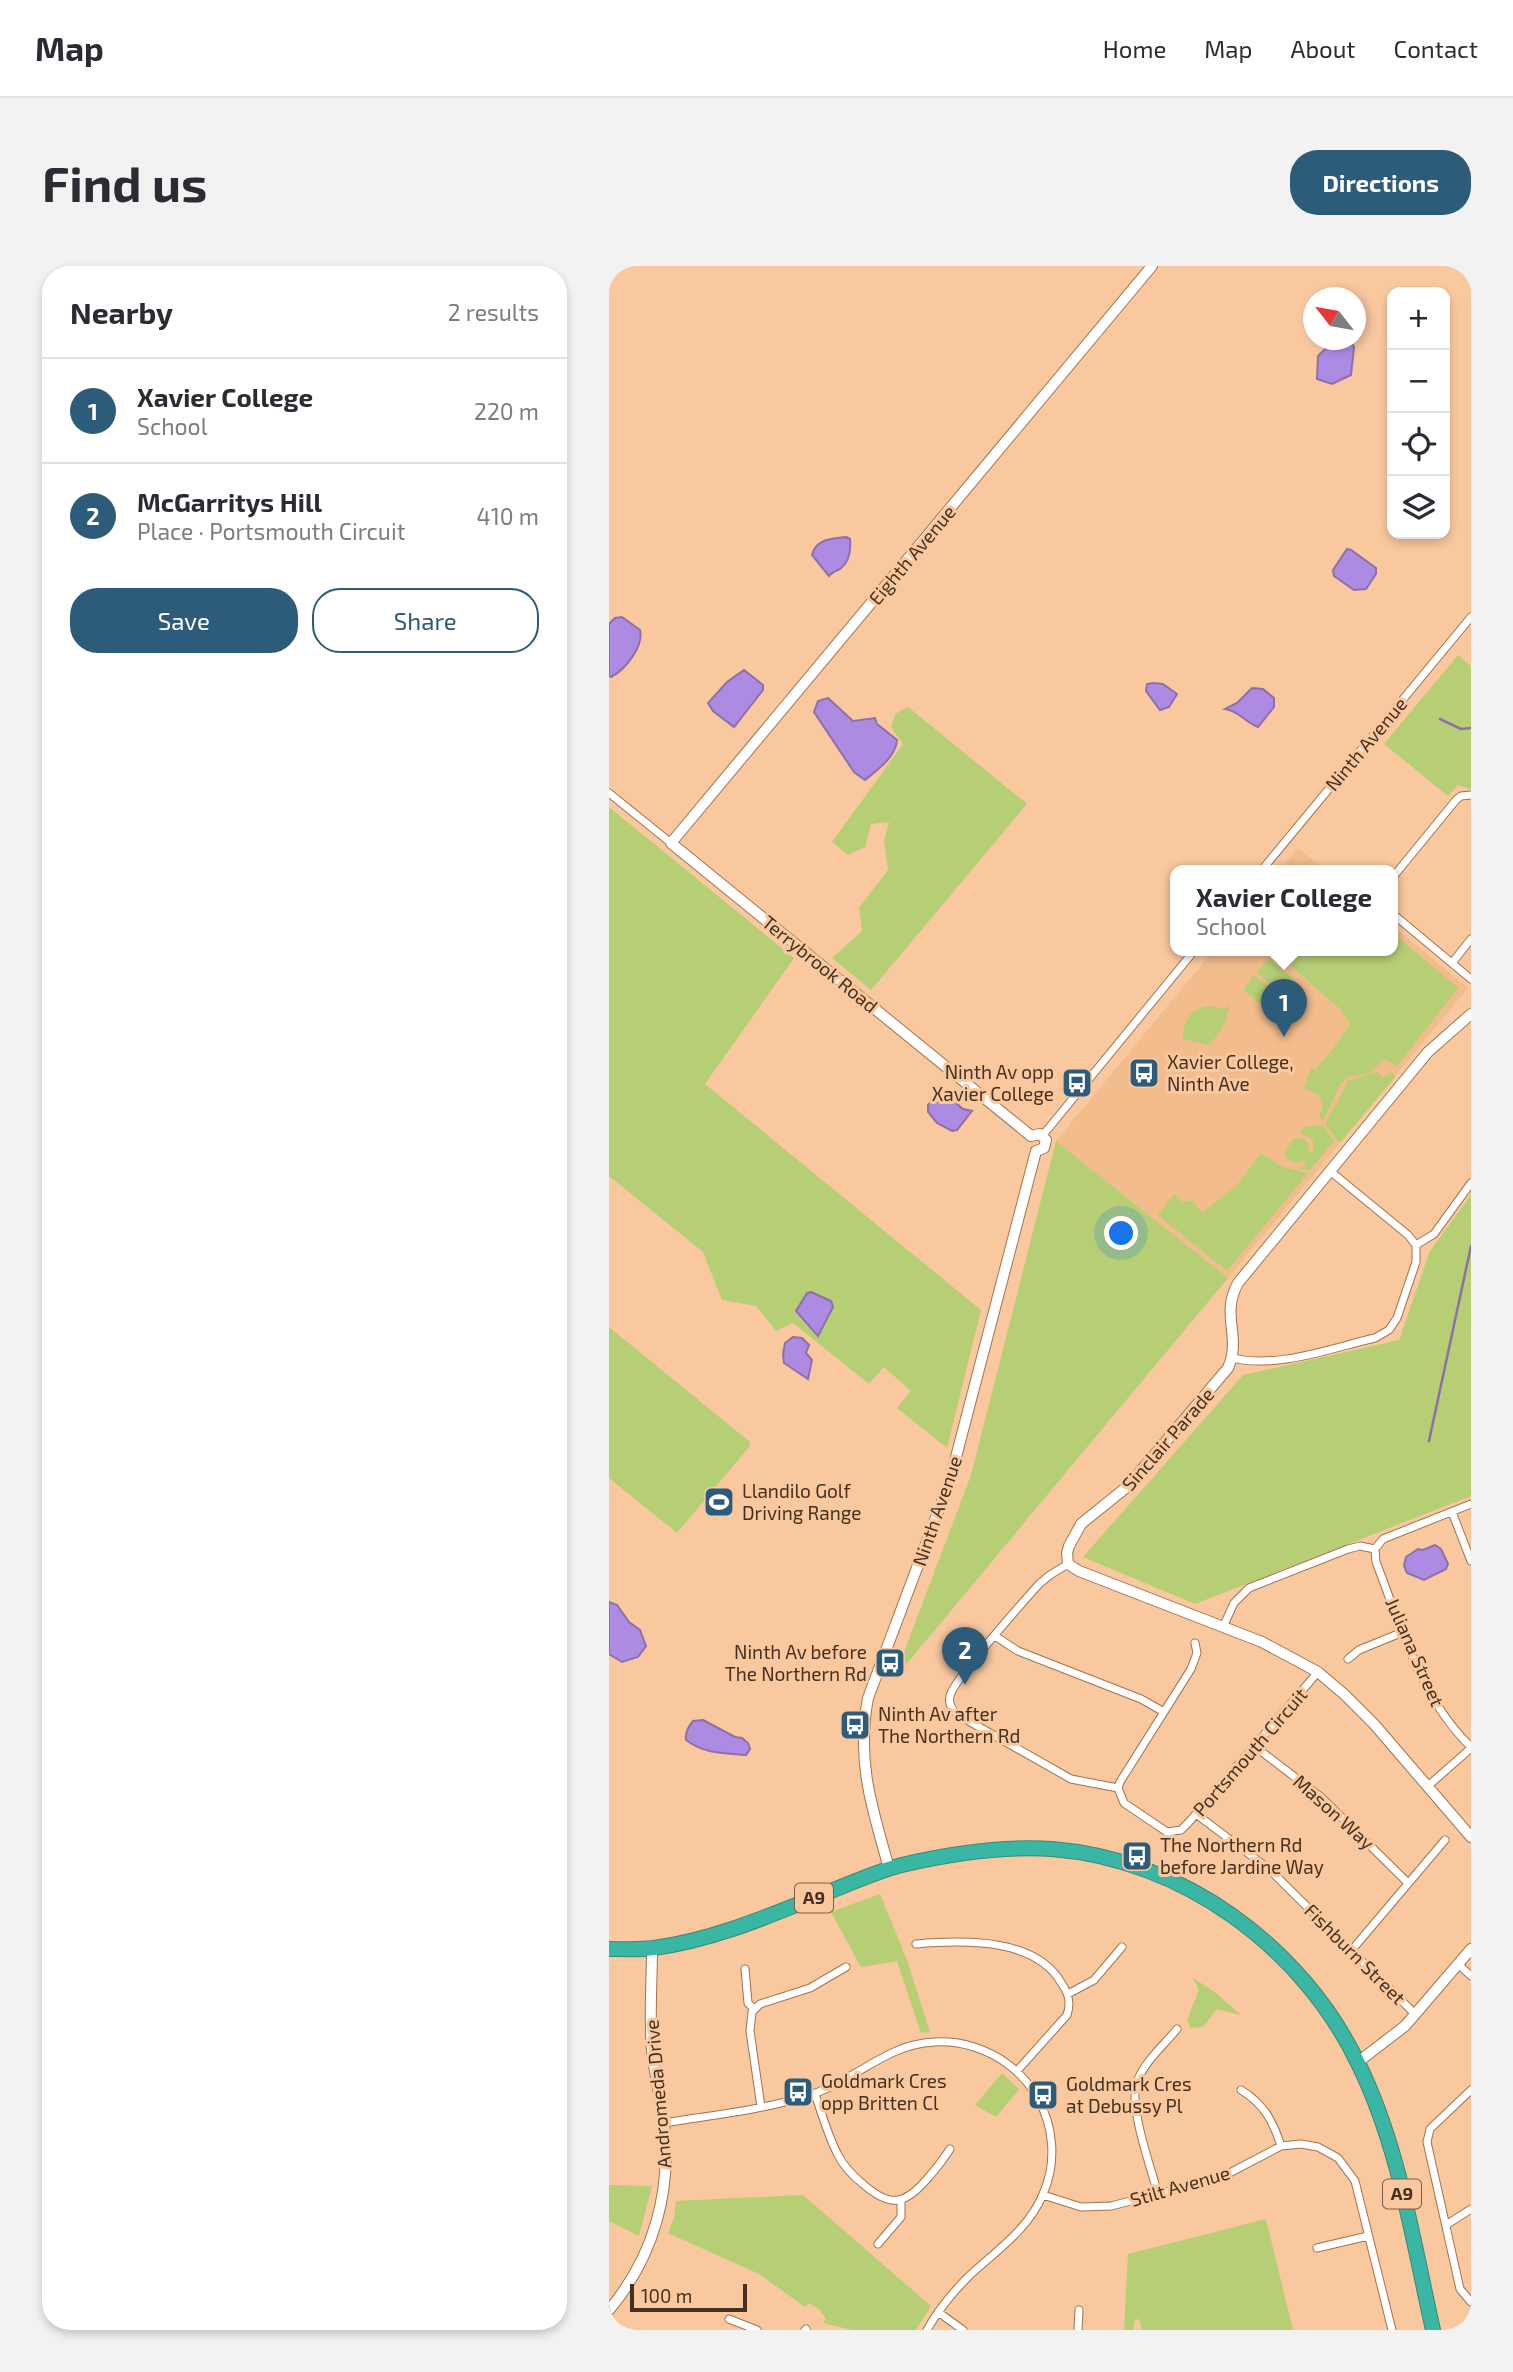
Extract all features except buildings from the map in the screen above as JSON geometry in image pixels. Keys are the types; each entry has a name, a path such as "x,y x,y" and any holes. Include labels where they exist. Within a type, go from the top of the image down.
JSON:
{"highway":[{"name":"A9","path":"609,1949 652,1948 681,1943 760,1919 889,1868 978,1851 1055,1850 1101,1858 1159,1875 1224,1910 1277,1953 1318,1998 1358,2062 1375,2104 1397,2175 1433,2330"}],"main road":[{"name":"Eighth Avenue","path":"671,843 1152,266"},
{"name":"Terrybrook Road","path":"671,843 1037,1136"},
{"path":"1233,1358 1229,1308 1233,1292 1245,1273 1427,1052 1471,1014"},
{"name":"Ninth Avenue","path":"889,1868 863,1765 862,1733 868,1698 953,1471 1036,1151 1045,1146 1046,1140 1037,1136"},
{"name":"Sinclair Parade","path":"1069,1564 1067,1553 1081,1524 1128,1486 1224,1376 1233,1358"},
{"path":"1069,1564 1080,1572 1280,1650 1318,1672 1358,1707 1471,1837"},
{"name":"Andromeda Drive","path":"609,2309 637,2270 655,2231 663,2197 666,2167 664,2123 652,2048 652,1948"},
{"path":"1358,2062 1405,2026 1471,1950"}],"street":[{"name":"Ninth Avenue","path":"1266,865 1471,617"},
{"name":"Terrybrook Road","path":"609,793 671,843"},
{"path":"1398,870 1456,800 1471,795"},
{"path":"1398,919 1471,978"},
{"path":"1452,963 1471,940"},
{"path":"1037,1136 1190,956"},
{"path":"1233,1358 1251,1362 1272,1362 1375,1338 1393,1324 1401,1310 1416,1262 1416,1245 1408,1235 1330,1171"},
{"path":"1416,1245 1434,1234 1471,1183"},
{"path":"1223,1627 1234,1603 1249,1588 1347,1549 1360,1546 1375,1549 1383,1539 1471,1504"},
{"path":"1452,1512 1471,1561"},
{"name":"Juliana Street","path":"1375,1549 1376,1562 1427,1689 1447,1719 1471,1747"},
{"path":"1069,1564 1044,1580 953,1688 949,1700 952,1710 1070,1779 1118,1788 1119,1782 1191,1669 1197,1653 1195,1643"},
{"path":"1348,1659 1359,1650 1403,1632"},
{"path":"995,1636 1018,1651 1141,1699 1164,1712"},
{"name":"Portsmouth Circuit","path":"1118,1788 1124,1803 1167,1832 1181,1830 1318,1672"},
{"name":"Mason Way","path":"1254,1746 1321,1797 1408,1883"},
{"path":"1428,1786 1471,1747"},
{"name":"Fishburn Street","path":"1196,1814 1269,1869 1415,2014"},
{"path":"1350,1951 1445,1840"},
{"path":"916,1944 966,1941 1015,1950 1039,1959 1051,1967 1068,1994 1069,2010 1062,2023 1017,2071"},
{"path":"1068,1994 1094,1980 1122,1947"},
{"path":"1458,1964 1471,1976"},
{"path":"761,2107 749,2020 754,2009 760,2004 801,1992 846,1967"},
{"path":"745,1969 748,2003 754,2009"},
{"path":"1158,2194 1136,2109 1134,2091 1141,2072 1177,2029"},
{"path":"664,2123 761,2107 815,2094 845,2081 895,2052 930,2042 953,2042 975,2047 995,2056 1017,2071 1038,2099 1049,2130 1051,2165 1043,2195 1025,2224 960,2285 927,2330"},
{"path":"1241,2090 1256,2100 1266,2112 1281,2146"},
{"path":"1471,2090 1434,2125 1427,2138 1460,2289 1471,2302"},
{"path":"815,2094 836,2151 850,2173 876,2195 889,2200 901,2200 918,2190 950,2149"},
{"name":"Stilt Avenue","path":"1043,2195 1075,2206 1111,2206 1220,2178 1281,2146 1301,2144 1318,2147 1342,2162 1355,2182 1392,2328"},
{"path":"878,2244 901,2217 901,2200"},
{"path":"1447,2225 1471,2209"},
{"path":"1317,2248 1368,2235"},
{"path":"1078,2330 1079,2310"},
{"path":"938,2312 963,2330"},
{"path":"729,2319 757,2330"},
{"path":"1382,2330 1392,2328"}],"shaded area":[{"path":"1324,350 1354,350 1351,375 1332,384 1317,379 1318,356"},
{"path":"846,537 850,539 848,559 840,569 829,576 812,555 814,550 825,541"},
{"path":"1347,549 1376,568 1376,574 1366,589 1354,590 1334,576 1333,570"},
{"path":"622,617 640,630 639,643 632,657 611,677 609,624 615,618"},
{"path":"744,670 763,685 763,690 734,727 713,711 708,703 727,682"},
{"path":"1147,684 1163,684 1177,694 1169,707 1160,710 1146,691"},
{"path":"1252,688 1263,689 1274,698 1274,707 1258,727 1225,709 1237,703"},
{"path":"828,698 853,721 875,718 877,724 897,740 890,757 865,780 854,772 814,712 818,701"},
{"path":"1298,848 1319,865 1284,865"},
{"path":"1398,930 1468,988 1228,1278 1056,1141 1209,956 1398,956"},
{"path":"941,1090 963,1109 972,1111 957,1130 952,1131 937,1123 928,1112 928,1105"},
{"path":"811,1292 831,1301 833,1307 818,1336 796,1311 807,1293"},
{"path":"793,1337 802,1338 809,1345 806,1353 812,1360 808,1379 784,1363 785,1343"},
{"path":"1435,1545 1441,1549 1448,1564 1446,1569 1424,1580 1407,1573 1404,1566 1406,1557 1418,1549 1423,1550"},
{"path":"609,1602 617,1605 629,1622 640,1630 646,1646 638,1657 622,1662 609,1654"},
{"path":"703,1720 742,1738 750,1749 746,1755 707,1750 686,1740 687,1730 693,1721"}],"green space":[{"path":"1458,655 1471,666 1471,789 1458,785 1448,796 1384,744"},
{"path":"908,707 1027,804 871,990 832,958 862,931 859,908 888,870 884,841 889,822 871,824 865,847 848,855 832,842 903,744 891,727 895,714"},
{"path":"609,807 794,958 705,1084 981,1310 947,1448 897,1408 911,1391 884,1367 869,1384 793,1323 776,1331 756,1306 722,1300 703,1252 609,1176"},
{"path":"1398,937 1458,988 1397,1066 1384,1059 1369,1074 1350,1076 1341,1083 1323,1121 1319,1115 1323,1108 1320,1096 1304,1088 1311,1068 1315,1069 1333,1049 1350,1024 1340,1009 1280,956 1398,956"},
{"path":"1269,958 1296,981 1284,996 1257,973"},
{"path":"1254,975 1282,998 1270,1012 1243,990"},
{"path":"1211,1006 1222,1009 1230,1006 1216,1037 1208,1045 1183,1039 1189,1016 1198,1009"},
{"path":"1377,1072 1384,1078 1390,1072 1396,1076 1340,1143 1325,1124 1348,1081"},
{"path":"1323,1125 1334,1141 1310,1170 1299,1169 1306,1164 1304,1160 1296,1163 1286,1158 1285,1153 1293,1139 1303,1138 1308,1142 1309,1151 1313,1152 1313,1140 1301,1133 1303,1127"},
{"path":"1056,1141 1228,1278 894,1679 971,1475"},
{"path":"1261,1154 1283,1167 1308,1173 1227,1271 1158,1215 1174,1194 1183,1202 1192,1200 1202,1213 1237,1185"},
{"path":"1471,1195 1471,1496 1195,1604 1083,1557 1243,1375 1399,1340 1430,1251"},
{"path":"609,1327 750,1442 749,1447 677,1533 609,1478"},
{"path":"880,1894 907,1960 930,2032 921,2033 897,1961 861,1967 831,1912"},
{"path":"1193,1978 1216,1993 1241,2015 1217,2009 1203,2027 1191,2028 1187,2020 1199,1990"},
{"path":"1002,2073 1019,2089 996,2117 975,2105"},
{"path":"609,2185 652,2186 639,2236 609,2221"},
{"path":"803,2195 931,2306 916,2330 852,2330 823,2323 826,2319 820,2310 809,2303 805,2307 759,2274 668,2233 674,2218 676,2201"},
{"path":"1266,2219 1293,2330 1142,2330 1139,2319 1135,2320 1133,2330 1124,2330 1128,2254"}],"waterway":[{"path":"1440,719 1461,729 1471,728"},
{"path":"1429,1441 1471,1246"}],"place":[{"name":"Xavier College","path":"1284,1037"},
{"name":"Xavier College, Ninth Ave","path":"1144,1073"},
{"name":"Ninth Av opp Xavier College","path":"1077,1083"},
{"name":"Llandilo Golf Driving Range","path":"719,1502"},
{"name":"Ninth Av before The Northern Rd","path":"890,1663"},
{"name":"McGarritys Hill","path":"965,1685"},
{"name":"Ninth Av after The Northern Rd","path":"855,1725"},
{"name":"The Northern Rd before Jardine Way","path":"1137,1856"},
{"name":"Goldmark Cres opp Britten Cl","path":"798,2092"},
{"name":"Goldmark Cres at Debussy Pl","path":"1043,2095"}]}
